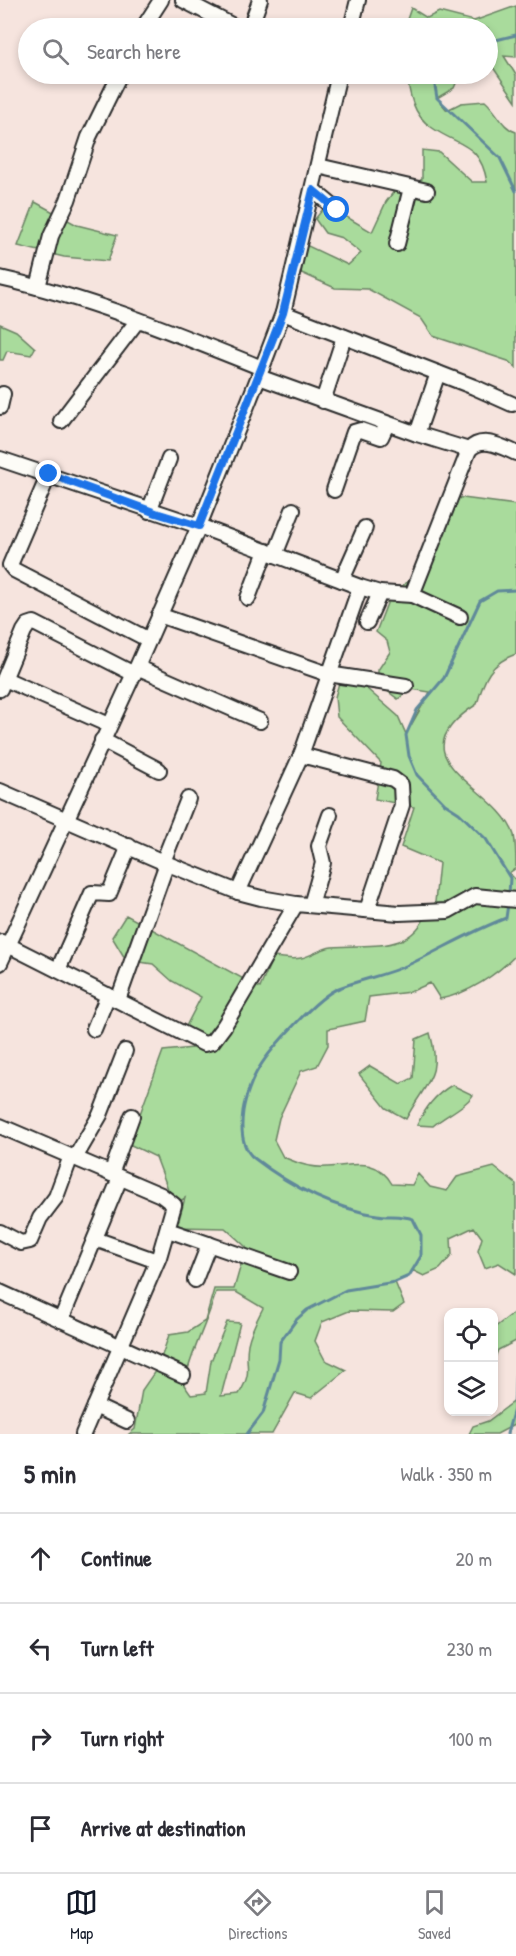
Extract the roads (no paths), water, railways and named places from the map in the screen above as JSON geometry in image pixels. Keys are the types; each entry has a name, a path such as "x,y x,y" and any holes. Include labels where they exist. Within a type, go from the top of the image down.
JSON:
{"street":[{"path":"149,18 161,0"},
{"path":"183,0 218,18"},
{"path":"254,18 260,0"},
{"path":"354,18 358,0"},
{"path":"38,287 51,236 68,201 89,136 115,84"},
{"path":"0,963 4,943 65,820 199,526 261,373 283,313 337,84"},
{"path":"318,166 428,191"},
{"path":"397,244 411,188"},
{"path":"313,190 337,210"},
{"path":"0,278 38,287 138,320 322,401 469,450"},
{"path":"283,313 512,404"},
{"path":"61,422 138,320"},
{"path":"322,401 344,337"},
{"path":"417,434 438,373"},
{"path":"334,490 354,432 361,430 381,437 387,424"},
{"path":"412,595 469,450 477,443 494,443 516,453"},
{"path":"0,459 199,526 360,588 380,593 412,595 460,617"},
{"path":"149,511 169,459"},
{"path":"49,474 10,565 14,570 148,640"},
{"path":"248,598 293,510"},
{"path":"342,580 365,528"},
{"path":"238,892 301,755 360,588"},
{"path":"367,622 380,593"},
{"path":"159,615 328,674 406,687"},
{"path":"109,725 3,684 28,625 34,623 135,670 260,721"},
{"path":"102,740 159,770"},
{"path":"301,755 393,779 401,785 402,805 367,910"},
{"path":"0,791 238,892 296,904 367,910 434,912 448,910 475,896 516,900"},
{"path":"94,1029 113,997 188,799"},
{"path":"311,905 323,863 320,846 330,815"},
{"path":"58,970 92,893 109,894 129,846"},
{"path":"4,943 204,1044 212,1042 253,979 296,904"},
{"path":"0,1232 21,1243 30,1241 40,1218 56,1197 73,1157 100,1115 125,1051"},
{"path":"61,1320 94,1239 132,1116"},
{"path":"0,1126 170,1199 174,1205 174,1213 157,1261 83,1434"},
{"path":"168,1230 289,1272"},
{"path":"94,1239 157,1261"},
{"path":"195,1280 209,1244"},
{"path":"0,1292 183,1375"},
{"path":"95,1407 127,1421"}],"waterway":[{"path":"498,40 516,35"},
{"path":"435,84 437,98 500,158 516,191"},
{"path":"509,894 510,878 486,839 459,813 445,804 417,775 409,756 406,735 417,710 444,678 480,601 497,591 516,590"},
{"path":"247,1434 263,1413 279,1359 280,1342 296,1320 307,1310 346,1290 395,1282 409,1276 421,1256 421,1235 413,1219 360,1212 327,1201 296,1186 249,1153 244,1142 242,1123 245,1100 254,1078 265,1059 284,1036 330,993 408,965 506,918 508,904"},
{"path":"507,1434 514,1409 516,1361"}]}
